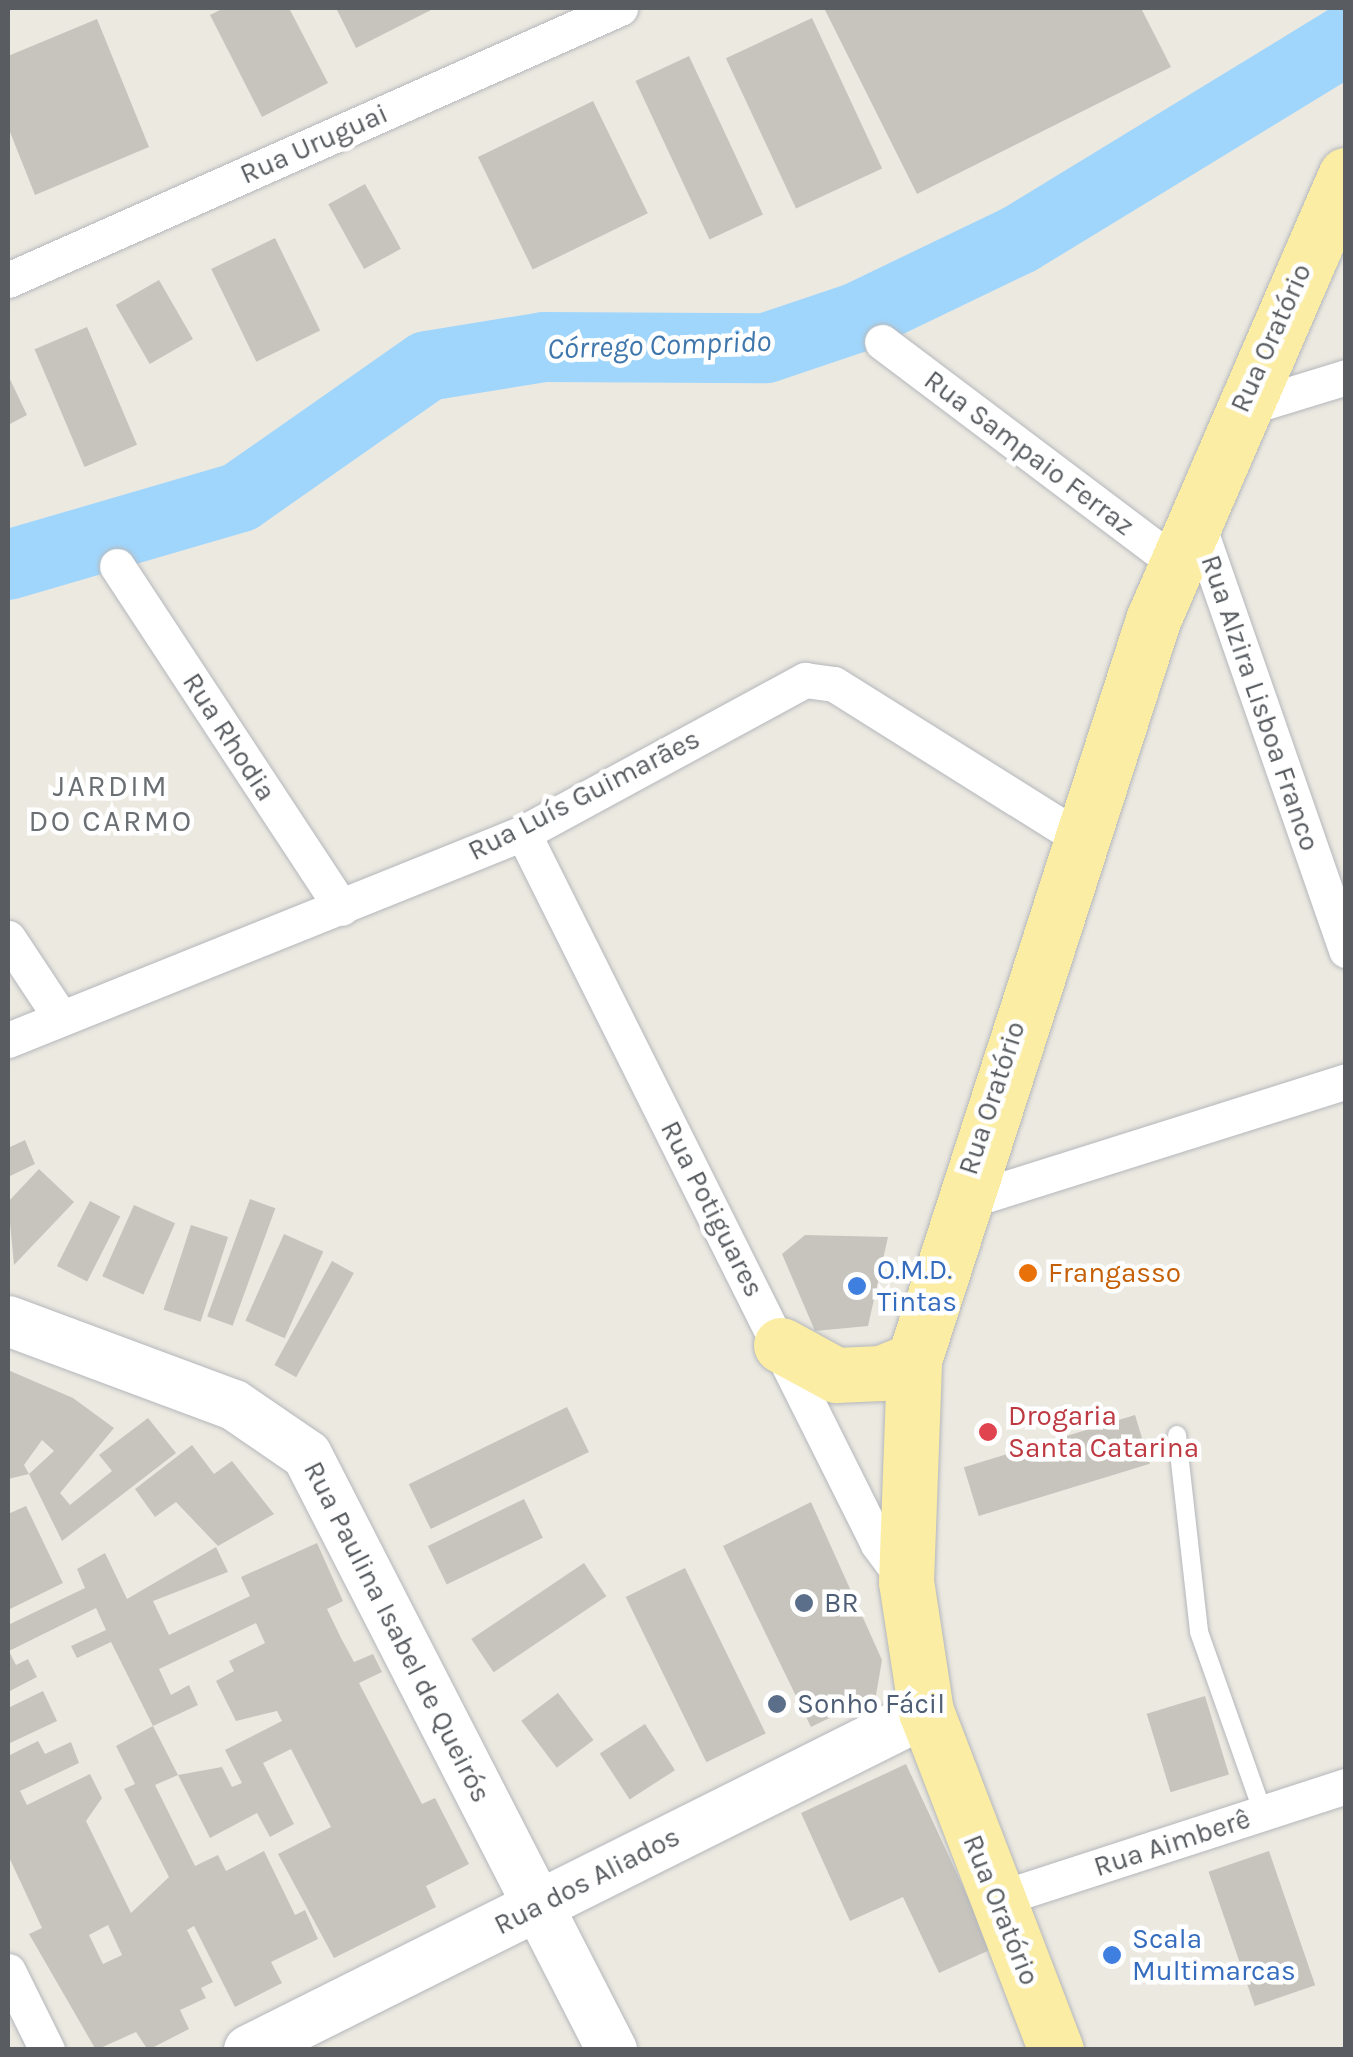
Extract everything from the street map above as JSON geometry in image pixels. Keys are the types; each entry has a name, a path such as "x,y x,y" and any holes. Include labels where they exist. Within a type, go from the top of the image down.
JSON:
{"main road":[{"name":"Rua Oratório","path":"1056,2050 926,1712 906,1582 914,1360 958,1204 1078,837 1184,538 1346,174"},
{"path":"781,1345 836,1374 882,1373 914,1360"}],"street":[{"name":"Rua Uruguai","path":"8,280 620,8"},
{"name":"Rua Sampaio Ferraz","path":"882,342 1184,538"},
{"path":"1239,410 1346,376"},
{"name":"Rua Alzira Lisboa Franco","path":"1184,538 1346,950"},
{"name":"Rua Rhodia","path":"117,566 342,908"},
{"name":"Rua Luís Guimarães","path":"8,1040 523,833 815,678 1078,837"},
{"name":"Rua Potiguares","path":"523,833 781,1345 906,1582"},
{"path":"8,938 61,1018"},
{"path":"958,1204 1346,1081"},
{"name":"Rua Paulina Isabel de Queirós","path":"8,1321 234,1405 308,1455 612,2050"},
{"name":"Rua dos Aliados","path":"249,2050 926,1712"},
{"name":"Rua Aimberê","path":"998,1899 1346,1786"},
{"path":"8,1971 47,2050"}],"lane":[{"path":"1177,1435 1195,1615 1263,1813"}],"building":[{"path":"224,8 289,8 328,83 262,117 210,15"},
{"path":"336,8 435,8 356,48"},
{"path":"824,8 1141,8 1171,67 917,194"},
{"path":"812,18 882,168 796,209 726,58"},
{"path":"97,19 149,147 35,195 8,127 8,56"},
{"path":"689,56 763,215 709,240 636,81"},
{"path":"593,101 648,213 533,269 478,157"},
{"path":"365,184 401,249 364,269 328,204"},
{"path":"275,238 320,331 256,362 211,269"},
{"path":"159,280 193,339 150,364 116,305"},
{"path":"87,327 137,445 85,467 35,349"},
{"path":"8,375 27,415 8,425"},
{"path":"25,1140 35,1164 8,1177 8,1148"},
{"path":"39,1169 74,1202 14,1265 8,1202"},
{"path":"250,1199 275,1208 233,1326 207,1316"},
{"path":"90,1201 120,1216 87,1281 57,1266"},
{"path":"134,1205 175,1223 143,1295 102,1276"},
{"path":"191,1225 228,1237 201,1322 163,1310"},
{"path":"284,1234 323,1251 285,1338 245,1321"},
{"path":"805,1235 888,1237 868,1326 815,1331 782,1254"},
{"path":"332,1261 354,1273 296,1377 274,1365"},
{"path":"8,1370 73,1398 114,1428 60,1493 70,1505 112,1471 99,1455 148,1418 176,1453 62,1541 29,1474 8,1479","holes":["42,1440 54,1451 29,1474 24,1465"]},
{"path":"567,1407 589,1452 431,1529 409,1484"},
{"path":"1135,1415 1150,1464 979,1516 964,1467"},
{"path":"192,1445 214,1474 232,1461 274,1514 218,1546 176,1502 155,1517 135,1489"},
{"path":"524,1499 543,1538 447,1585 428,1546"},
{"name":"BR","path":"811,1502 882,1660 876,1695 811,1727 723,1546"},
{"path":"26,1506 63,1583 8,1610 8,1514"},
{"path":"317,1543 343,1601 327,1609 341,1638 354,1662 373,1654 382,1672 359,1683 422,1804 435,1798 469,1864 426,1886 436,1907 334,1958 278,1854 331,1827 291,1749 263,1763 294,1824 270,1837 257,1813 210,1838 178,1775 222,1767 232,1787 242,1783 225,1750 282,1721 277,1711 236,1721 216,1681 234,1671 229,1661 265,1643 256,1623 159,1669 171,1695 189,1685 198,1705 153,1726 111,1642 77,1658 71,1646 106,1630 96,1608 9,1651 16,1665 28,1659 37,1677 8,1692 8,1625 85,1588 77,1569 105,1553 127,1599 216,1547 228,1572 153,1601 169,1635 250,1596 241,1577"},
{"path":"584,1563 606,1596 494,1672 471,1639"},
{"path":"685,1568 766,1733 706,1762 626,1597"},
{"path":"43,1691 57,1721 8,1744 8,1708"},
{"path":"558,1693 594,1740 557,1768 521,1721"},
{"path":"1205,1696 1229,1774 1171,1792 1147,1714"},
{"path":"645,1724 675,1770 630,1800 600,1753"},
{"path":"153,1726 178,1775 155,1785 195,1866 218,1855 226,1871 264,1851 295,1915 305,1910 318,1939 271,1962 282,1983 235,2007 194,1926 187,1930 213,1982 201,1988 206,1998 180,2010 189,2029 148,2050 136,2032 96,2050 29,1934 42,1928 8,1855 8,1756 38,1741 45,1754 71,1742 79,1763 20,1791 27,1805 90,1774 102,1798 86,1821 131,1913 169,1877 124,1789 135,1784 116,1746","holes":["108,1925 122,1955 103,1964 89,1935"]},
{"path":"906,1764 992,1949 939,1973 903,1897 850,1921 801,1813"},
{"path":"1269,1851 1315,1985 1255,2006 1208,1872"}],"waterway":[{"name":"Córrego Comprido","path":"8,565 240,497 427,366 544,347 766,348 858,317 1020,239 1346,40"}],"place":[{"name":"Frangasso","path":"1028,1273"},
{"name":"O.M.D. Tintas","path":"857,1286"},
{"name":"Drogaria Santa Catarina","path":"988,1432"},
{"name":"BR","path":"804,1603"},
{"name":"Sonho Fácil","path":"777,1704"},
{"name":"Scala Multimarcas","path":"1112,1955"}],"district":[{"name":"JARDIM DO CARMO","path":"111,803"}]}
